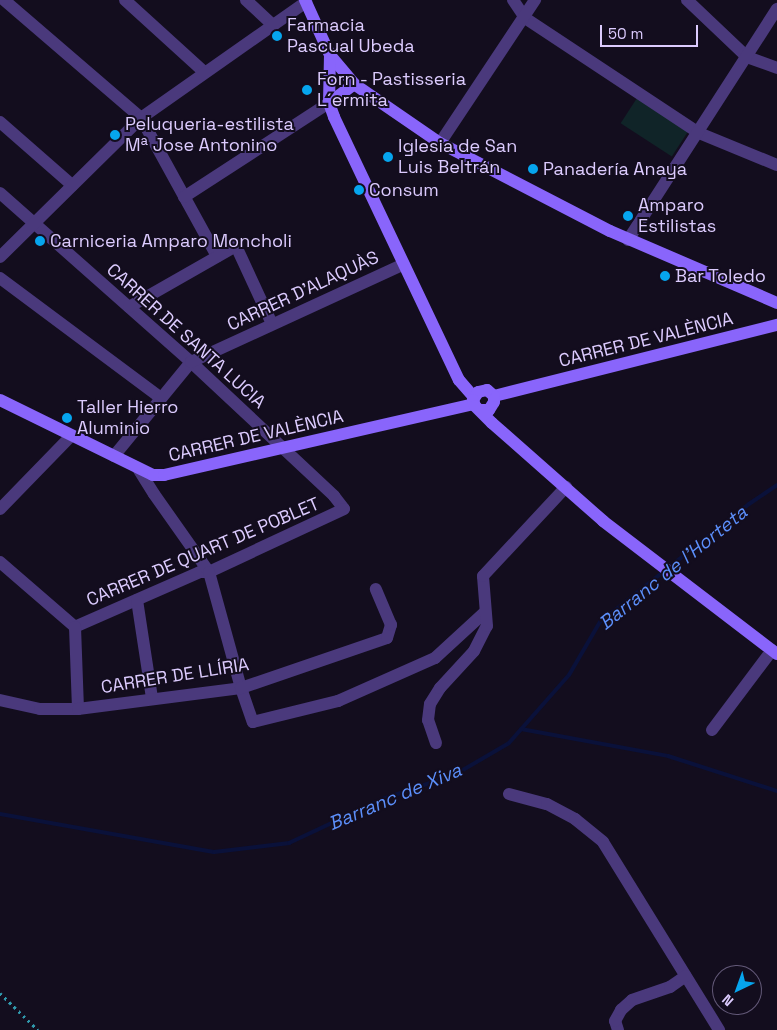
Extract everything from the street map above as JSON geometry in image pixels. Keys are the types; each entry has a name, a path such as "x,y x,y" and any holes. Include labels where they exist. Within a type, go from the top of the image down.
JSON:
{"street":[{"path":"4,0 141,118 217,256"},
{"path":"125,0 204,72"},
{"path":"246,0 272,24"},
{"path":"513,0 525,18 699,133 777,165"},
{"path":"440,142 525,18 535,0"},
{"path":"687,0 747,57 777,68"},
{"path":"0,256 141,118 305,1 330,55 354,84 440,142 522,187 628,240 777,303"},
{"path":"628,240 699,133 777,9"},
{"path":"330,55 329,103 458,380 476,404 603,521 775,652 712,730"},
{"path":"184,197 329,103 354,84"},
{"path":"0,122 72,185"},
{"name":"CARRER DE SANTA LUCIA","path":"0,193 191,362 334,496 344,510"},
{"path":"130,307 236,246 272,324"},
{"name":"CARRER D'ALAQUÀS","path":"114,456 191,362 404,264"},
{"path":"0,278 161,398"},
{"name":"CARRER DE VALÈNCIA","path":"0,400 139,470 153,475 164,475 476,404 478,392 484,390 494,396 777,325"},
{"path":"0,509 71,436"},
{"path":"139,470 209,572 241,688 253,722 338,701 435,658 485,612"},
{"path":"436,743 428,720 430,704 440,688 474,651 487,626 483,576 566,487"},
{"name":"CARRER DE QUART DE POBLET","path":"75,627 200,572 209,572 344,510"},
{"path":"0,562 75,627 78,709"},
{"name":"CARRER DE LLÍRIA","path":"0,700 40,709 78,709 241,688 387,638 391,625 376,589"},
{"path":"137,600 152,698"},
{"path":"509,794 547,804 575,819 603,842 719,1030"},
{"path":"618,1030 615,1021 621,1010 632,1000 670,987 686,976"}],"path":[{"path":"0,993 38,1030"}],"green space":[{"path":"637,98 688,131 672,156 621,123"}],"waterway":[{"name":"Barranc de Xiva","path":"0,814 214,852 289,843 383,799 456,774 509,743 569,675 600,622 749,504 777,485"},
{"name":"Barranc de Xiva","path":"521,729 668,756 777,791"}],"place":[{"name":"Farmacia Pascual Ubeda","path":"277,36"},
{"name":"Forn - Pastisseria L´ermita","path":"307,90"},
{"name":"Peluqueria-estilista Mª Jose Antonino","path":"115,135"},
{"name":"Iglesia de San Luis Beltrán","path":"388,157"},
{"name":"Panadería Anaya","path":"533,169"},
{"name":"Consum","path":"359,190"},
{"name":"Amparo Estilistas","path":"628,216"},
{"name":"Carniceria Amparo Moncholi","path":"40,241"},
{"name":"Bar Toledo","path":"665,276"},
{"name":"Taller Hierro Aluminio","path":"67,418"}],"water label":[{"name":"Barranc de l'Horteta","path":"673,568"}]}
